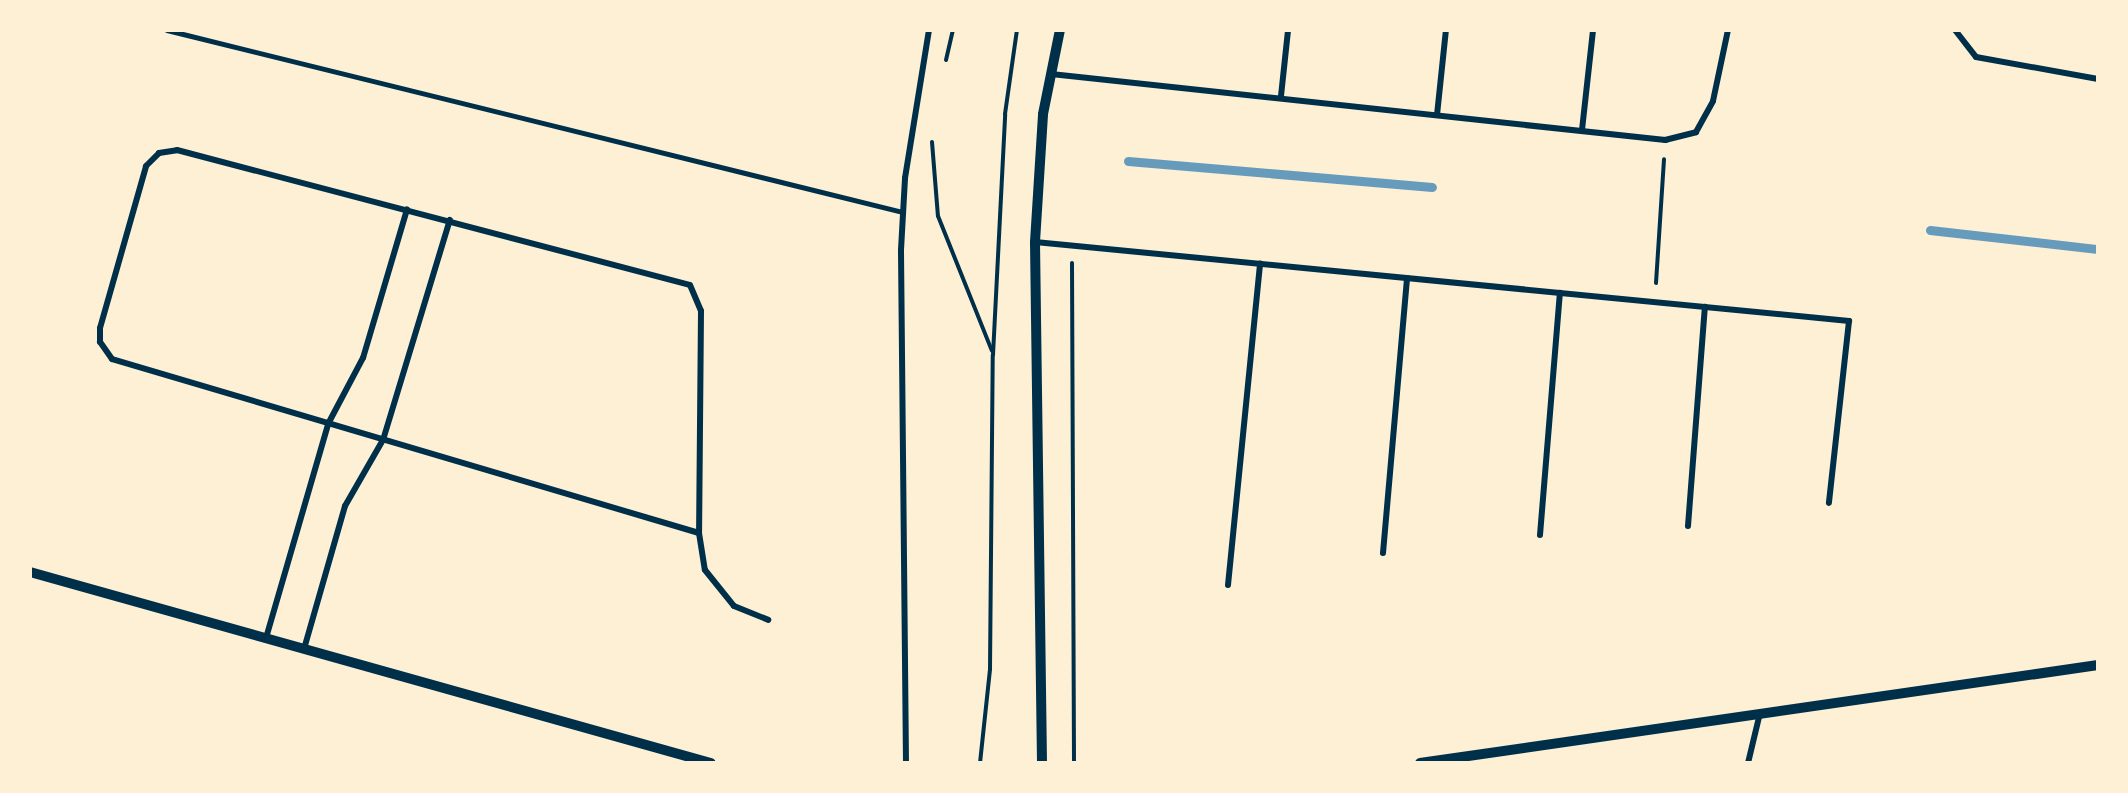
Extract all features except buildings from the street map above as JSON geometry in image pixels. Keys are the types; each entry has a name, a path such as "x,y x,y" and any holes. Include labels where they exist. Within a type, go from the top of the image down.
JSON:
{"street":[{"path":"906,763 903,212 929,30"},
{"path":"1042,763 1035,242 1038,161 1060,30"},
{"path":"1281,96 1288,30"},
{"path":"1437,115 1446,30"},
{"path":"1582,130 1593,30"},
{"path":"1051,74 1281,96 1665,140 1696,132 1713,101 1728,30"},
{"path":"1955,30 1976,57 2098,79"},
{"path":"699,533 118,362 107,354 100,328 146,166 159,153 177,150 677,277 695,290 701,310 699,533 705,570 734,606 768,620"},
{"path":"266,638 328,424 363,358 407,209"},
{"path":"304,649 345,506 383,440 450,220"},
{"path":"1035,242 1849,321 1829,503"},
{"path":"1228,585 1260,264"},
{"path":"1383,553 1407,278"},
{"path":"1540,535 1560,293"},
{"path":"1688,525 1705,307"},
{"path":"30,572 711,763"},
{"path":"1420,763 2098,665"},
{"path":"1748,763 1761,713"}],"lane":[{"path":"167,30 903,212"}],"path":[{"path":"945,65 953,30"},
{"path":"980,763 990,669 993,355 1005,114 1017,30"},
{"path":"932,138 938,216 993,355"},
{"path":"1655,302 1665,140"},
{"path":"1072,245 1074,763"}],"waterway":[{"path":"1128,161 1432,187"},
{"path":"1930,230 2098,249"}]}
